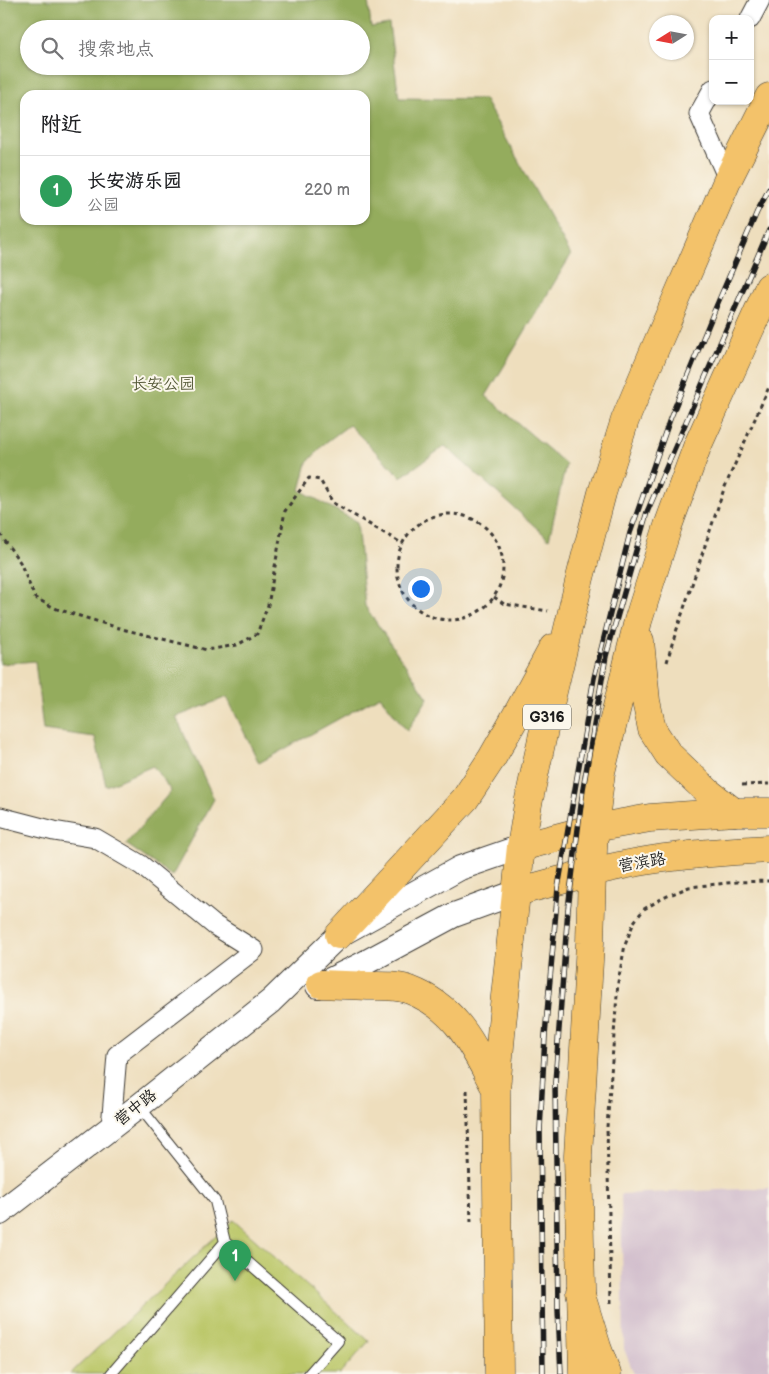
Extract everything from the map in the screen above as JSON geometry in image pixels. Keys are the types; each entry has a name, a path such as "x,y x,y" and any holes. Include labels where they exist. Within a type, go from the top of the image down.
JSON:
{"main road":[{"name":"G316","path":"500,1374 496,1089 521,847 530,795 570,616 602,493 625,420 728,179 769,97"},
{"path":"583,1374 578,1156 590,943 594,828 601,772 638,621 668,526 697,447 769,288"},
{"path":"339,935 465,799 516,717 570,616"},
{"path":"638,621 646,701 652,728 668,754 708,792 734,812"},
{"path":"521,847 594,828 650,818 734,812 769,812"},
{"name":"营滨路","path":"517,892 592,872 651,860 769,849"},
{"path":"321,984 402,988 435,1003 452,1017 468,1037 496,1089"},
{"path":"580,1292 607,1374"}],"street":[{"path":"752,15 760,0"},
{"path":"709,96 699,114 728,179"},
{"path":"0,817 54,831 95,838 141,865 214,925 254,950 117,1055 111,1127"},
{"path":"271,1001 339,935 460,868 521,847"},
{"path":"271,1001 321,984 454,915 517,892"},
{"name":"营中路","path":"0,1213 271,1001"}],"lane":[{"path":"138,1106 215,1201 225,1242 338,1340 309,1374"},
{"path":"111,1374 225,1242"}],"path":[{"path":"666,668 672,644 724,489 769,388"},
{"path":"0,534 20,562 35,598 57,608 122,629 207,650 237,645 257,634 268,605 285,511 309,478 320,480 333,503 403,544"},
{"path":"455,513 472,517 487,527 497,541 503,558 503,575 494,597 487,606 472,616 455,620 438,619 422,612 409,600 400,584 397,567 400,549 408,533 421,521 437,514 455,513"},
{"path":"494,597 504,604 570,616"},
{"path":"738,786 769,784"},
{"path":"611,1305 608,1127 618,982 626,945 634,922 644,909 663,898 689,887 769,881"}],"shaded area":[{"path":"769,1188 769,1374 634,1374 624,1349 621,1194"}],"green space":[{"name":"长安公园","path":"0,0 368,0 371,27 389,24 399,98 484,99 571,255 486,396 566,464 549,539 445,446 401,477 349,425 325,443 307,463 300,490 357,522 365,606 428,698 407,731 380,696 259,763 227,697 176,717 214,799 172,876 126,844 171,791 153,766 106,786 95,737 43,730 35,661 0,664"},
{"path":"233,1220 369,1341 340,1374 70,1374"}],"railway":[{"path":"543,1374 540,1130 545,1036 558,888 594,678 630,533 670,419 713,314 757,212 769,189"},
{"path":"561,1374 558,1309 555,1082 568,909 583,789 606,656 647,512 769,230"}],"place":[{"name":"长安游乐园","path":"235,1281"}]}
